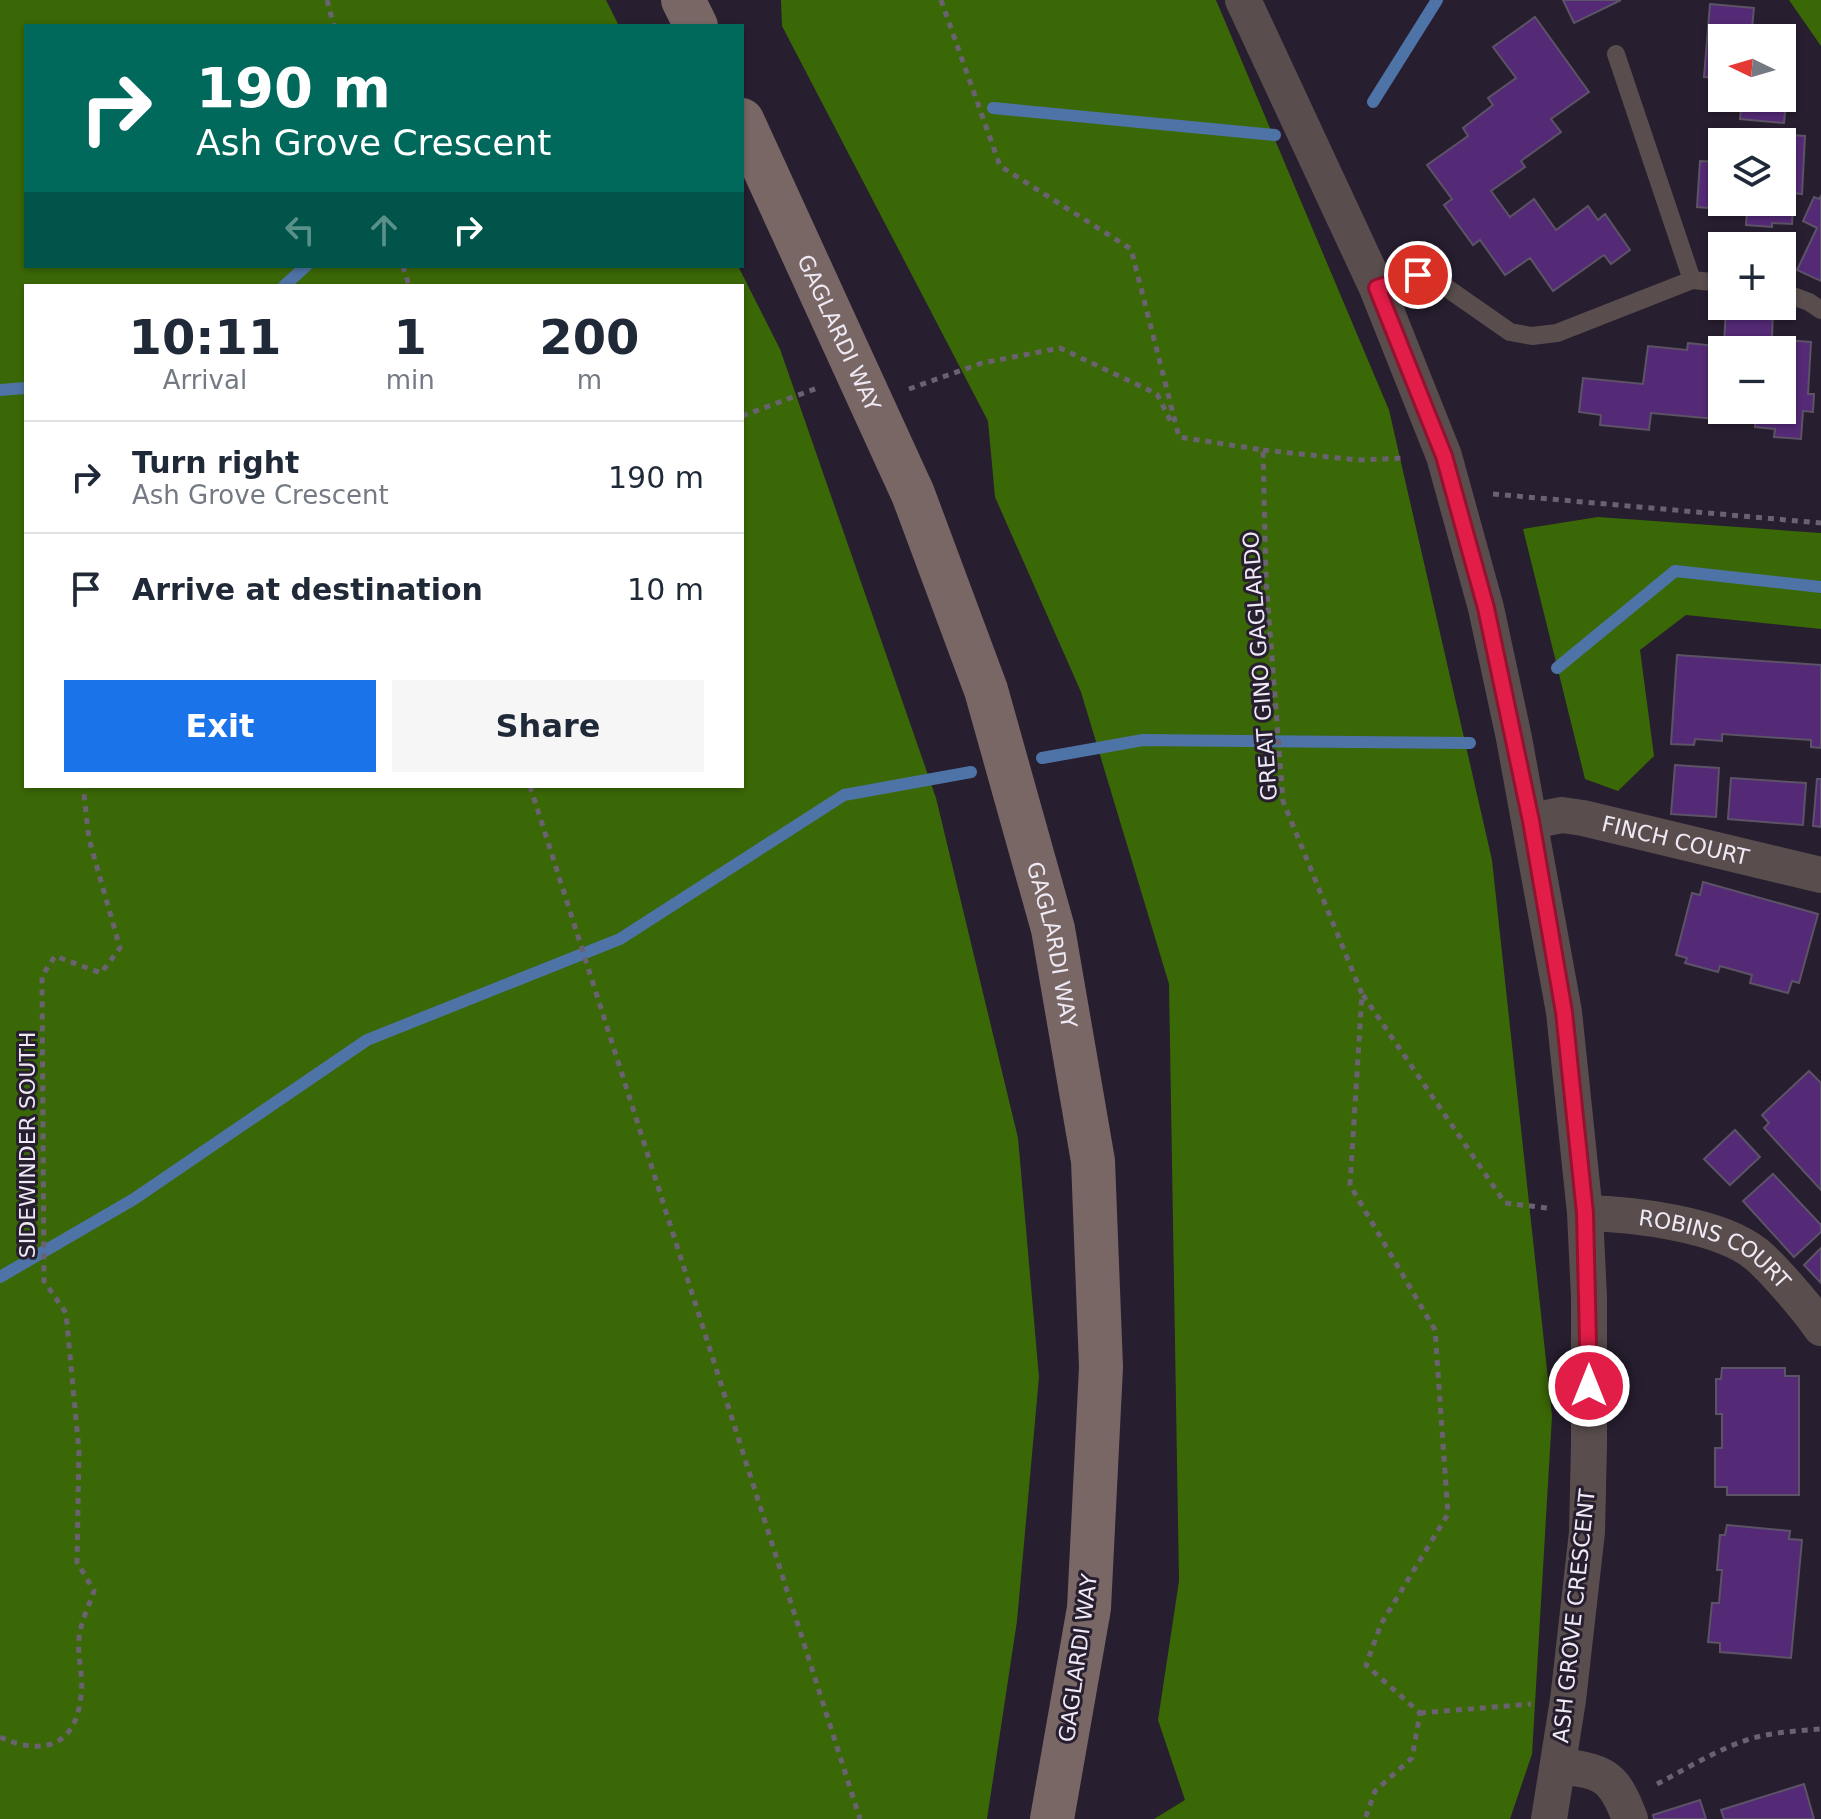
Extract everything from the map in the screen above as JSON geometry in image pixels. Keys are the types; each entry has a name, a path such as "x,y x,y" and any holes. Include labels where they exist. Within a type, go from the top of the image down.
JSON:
{"main road":[{"path":"683,0 695,24"},
{"name":"GAGLARDI WAY","path":"744,124 913,494 986,690 1053,929 1093,1161 1101,1367 1089,1608 1052,1819"}],"street":[{"name":"ASH GROVE CRESCENT","path":"1243,0 1377,288 1448,471 1486,608 1531,821 1564,1012 1585,1213 1589,1313 1587,1532 1568,1700 1549,1819"},
{"name":"FINCH COURT","path":"1531,821 1562,815 1583,818 1821,875"},
{"name":"ROBINS COURT","path":"1585,1213 1644,1217 1711,1233 1744,1246 1758,1255 1821,1328"},
{"path":"1559,1766 1594,1770 1613,1783 1627,1810"}],"lane":[{"path":"1616,54 1692,280"},
{"path":"1377,288 1418,275 1434,279 1510,332 1532,336 1557,333 1692,280 1708,282"},
{"path":"1796,297 1821,310"}],"path":[{"path":"327,0 333,24"},
{"path":"941,0 1000,166 1131,249 1178,435"},
{"path":"744,416 1060,348 1157,394 1178,435"},
{"path":"1178,435 1263,450 1358,460"},
{"name":"GREAT GINO GAGLARDO","path":"1263,450 1266,580 1283,801 1362,994 1350,1185 1435,1330 1448,1514 1381,1624 1366,1665 1420,1713"},
{"path":"1488,494 1821,523"},
{"name":"SIDEWINDER SOUTH","path":"0,1737 34,1748 53,1745 72,1725 81,1696 79,1638 94,1591 77,1562 79,1451 66,1313 44,1281 43,1222 42,976 55,956 101,973 120,948 89,839 83,788"},
{"path":"531,788 860,1819"},
{"path":"1362,994 1505,1203 1585,1213"},
{"path":"1365,1819 1375,1791 1412,1758 1420,1713 1568,1700"},
{"path":"1627,1810 1722,1750 1751,1739 1788,1731 1821,1729"}],"green space":[{"path":"0,0 606,0 618,24 24,24 24,268 739,268 780,349 936,798 1018,1138 1039,1377 1017,1621 987,1819 0,1819"},
{"path":"781,0 1216,0 1389,410 1492,860 1552,1416 1532,1754 1510,1819 1154,1819 1185,1800 1158,1720 1179,1581 1169,984 1081,692 995,497 988,421 782,26"},
{"path":"1789,0 1821,0 1821,46"},
{"path":"1598,517 1821,533 1821,629 1686,615 1640,650 1654,756 1618,791 1585,779 1523,529"}],"building":[{"path":"1563,0 1621,0 1574,23"},
{"path":"1710,4 1754,8 1752,24 1708,24"},
{"path":"1535,17 1589,92 1551,119 1561,132 1521,161 1525,167 1491,191 1510,217 1534,199 1556,230 1588,206 1598,220 1605,214 1630,250 1611,264 1604,255 1553,291 1530,258 1505,275 1480,240 1473,245 1444,205 1452,199 1427,165 1468,136 1463,128 1493,105 1488,98 1516,78 1493,47"},
{"path":"1708,28 1708,77 1704,77"},
{"path":"1741,112 1785,112 1784,123 1740,119"},
{"path":"1796,135 1805,136 1802,194 1796,193"},
{"path":"1700,161 1708,161 1708,208 1697,207"},
{"path":"1821,196 1821,281 1797,270 1817,228 1803,221 1814,197 1819,199"},
{"path":"1747,216 1793,216 1792,224 1772,223 1772,227 1746,225"},
{"path":"1725,320 1773,320 1772,336 1725,336"},
{"path":"1796,341 1811,342 1808,394 1814,394 1813,412 1803,411 1801,439 1774,437 1775,429 1755,427 1755,424 1796,424"},
{"path":"1688,343 1708,345 1708,418 1651,413 1649,430 1600,425 1601,415 1579,412 1583,378 1643,384 1648,346 1687,350"},
{"path":"1677,655 1821,665 1821,748 1811,747 1811,740 1722,734 1722,741 1695,739 1694,745 1671,744"},
{"path":"1675,765 1719,768 1716,817 1671,814"},
{"path":"1731,778 1806,783 1803,825 1728,819"},
{"path":"1817,779 1821,779 1821,827 1813,826"},
{"path":"1703,882 1818,914 1799,983 1792,981 1788,993 1750,983 1752,975 1720,966 1718,972 1685,963 1687,958 1676,955 1692,893 1700,895"},
{"path":"1809,1071 1821,1083 1821,1190 1764,1128 1769,1123 1762,1115"},
{"path":"1735,1130 1760,1157 1730,1185 1704,1159"},
{"path":"1773,1174 1821,1225 1821,1232 1794,1257 1743,1201"},
{"path":"1821,1248 1821,1283 1804,1265"},
{"path":"1722,1368 1785,1368 1785,1376 1799,1376 1799,1495 1727,1495 1727,1487 1715,1487 1715,1448 1722,1448 1722,1414 1716,1414 1716,1379 1721,1379"},
{"path":"1727,1525 1790,1531 1789,1539 1802,1540 1791,1658 1720,1652 1720,1643 1708,1642 1712,1603 1719,1603 1722,1570 1717,1570 1720,1535 1725,1535"},
{"path":"1804,1784 1814,1819 1724,1819 1721,1810"},
{"path":"1700,1800 1706,1819 1654,1819 1653,1815"}],"waterway":[{"path":"1373,102 1437,0"},
{"path":"993,108 1275,135"},
{"path":"286,284 304,268"},
{"path":"0,390 24,388"},
{"path":"1557,668 1675,571 1821,587"},
{"path":"1042,758 1143,740 1470,743"},
{"path":"0,1277 134,1199 367,1040 620,939 844,795 971,772"}],"route":[{"path":"1418,275 1377,288 1444,456 1486,608 1531,821 1564,1012 1585,1213 1589,1386"}]}
